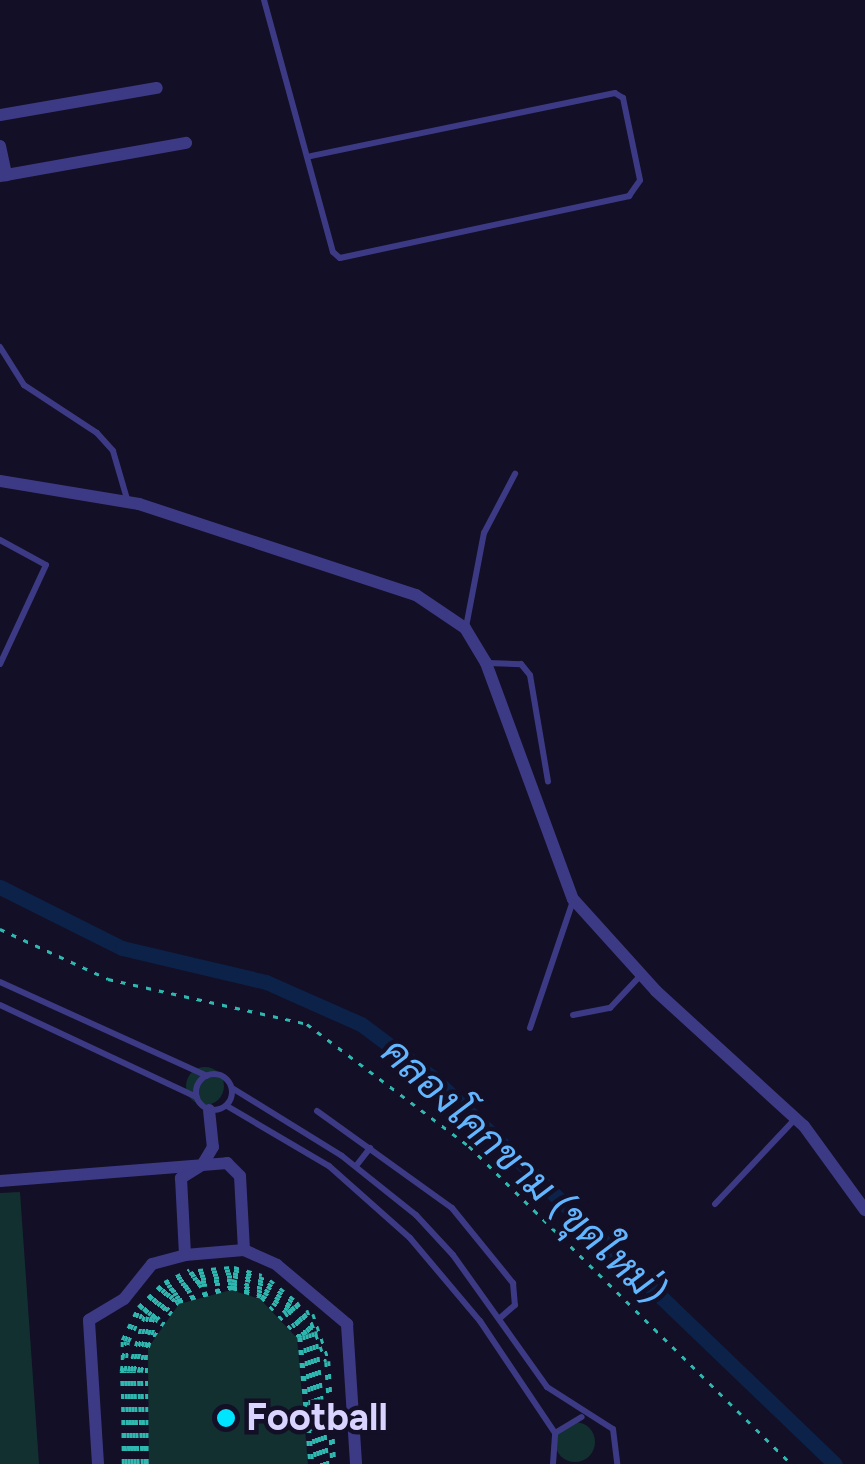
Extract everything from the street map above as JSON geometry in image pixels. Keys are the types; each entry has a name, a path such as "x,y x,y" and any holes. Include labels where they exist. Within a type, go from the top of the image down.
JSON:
{"street":[{"path":"0,115 156,88"},
{"path":"0,146 3,176 186,143"},
{"path":"0,481 127,501 416,595 465,628 486,663 574,899 641,975 796,1118 865,1210"},
{"path":"185,1255 181,1178 202,1165 213,1148 212,1130 219,1109"},
{"path":"213,1148 240,1176 244,1250"},
{"path":"0,1181 227,1163"},
{"path":"98,1464 89,1320 124,1299 152,1264 185,1255 244,1250 277,1265 347,1324 356,1464"}],"lane":[{"path":"264,0 310,156 333,252 340,258 629,196 640,180 624,98 615,92 310,156"},
{"path":"0,347 43,402 97,433 113,450 127,501"},
{"path":"465,628 484,533 516,474"},
{"path":"0,540 37,554 46,565 0,664"},
{"path":"486,663 521,664 530,675 548,781"},
{"path":"530,1028 574,899"},
{"path":"573,1015 610,1008 641,975"},
{"path":"0,982 206,1076 225,1077 232,1088 356,1166 416,1215 500,1318 547,1387 584,1416 613,1430 619,1463"},
{"path":"0,1005 196,1097 329,1166 410,1238 480,1321 555,1433 554,1464"},
{"path":"196,1097 206,1076"},
{"path":"219,1109 232,1088"},
{"path":"316,1111 452,1208 513,1282 515,1304 500,1318"},
{"path":"715,1204 796,1118"},
{"path":"356,1166 370,1148"},
{"path":"555,1433 584,1416"}],"path":[{"path":"0,928 108,979 307,1024 469,1146 792,1464"},
{"path":"135,1464 122,1371 125,1341 140,1309 166,1284 198,1270 234,1267 271,1278 300,1299 319,1329 322,1464"},
{"path":"135,1464 134,1372 151,1317 187,1288 232,1280 265,1289 290,1308 307,1334 322,1464"},
{"path":"135,1464 146,1347 178,1302 232,1288 262,1297 284,1314 299,1338 322,1464"}],"green space":[{"path":"205,1067 218,1073 224,1086 218,1099 205,1105 192,1099 186,1086 192,1073"},
{"path":"20,1192 39,1464 0,1464 0,1193"},
{"name":"Football","path":"231,1290 260,1299 297,1338 308,1464 149,1464 148,1348 179,1304"},
{"path":"575,1422 589,1428 595,1442 589,1456 575,1462 561,1456 555,1442 561,1428"}],"waterway":[{"name":"คลองโคกขาม (ขุดใหม่)","path":"0,887 122,948 266,982 361,1024 433,1078 835,1464"}],"place":[{"name":"Football","path":"226,1418"}]}
